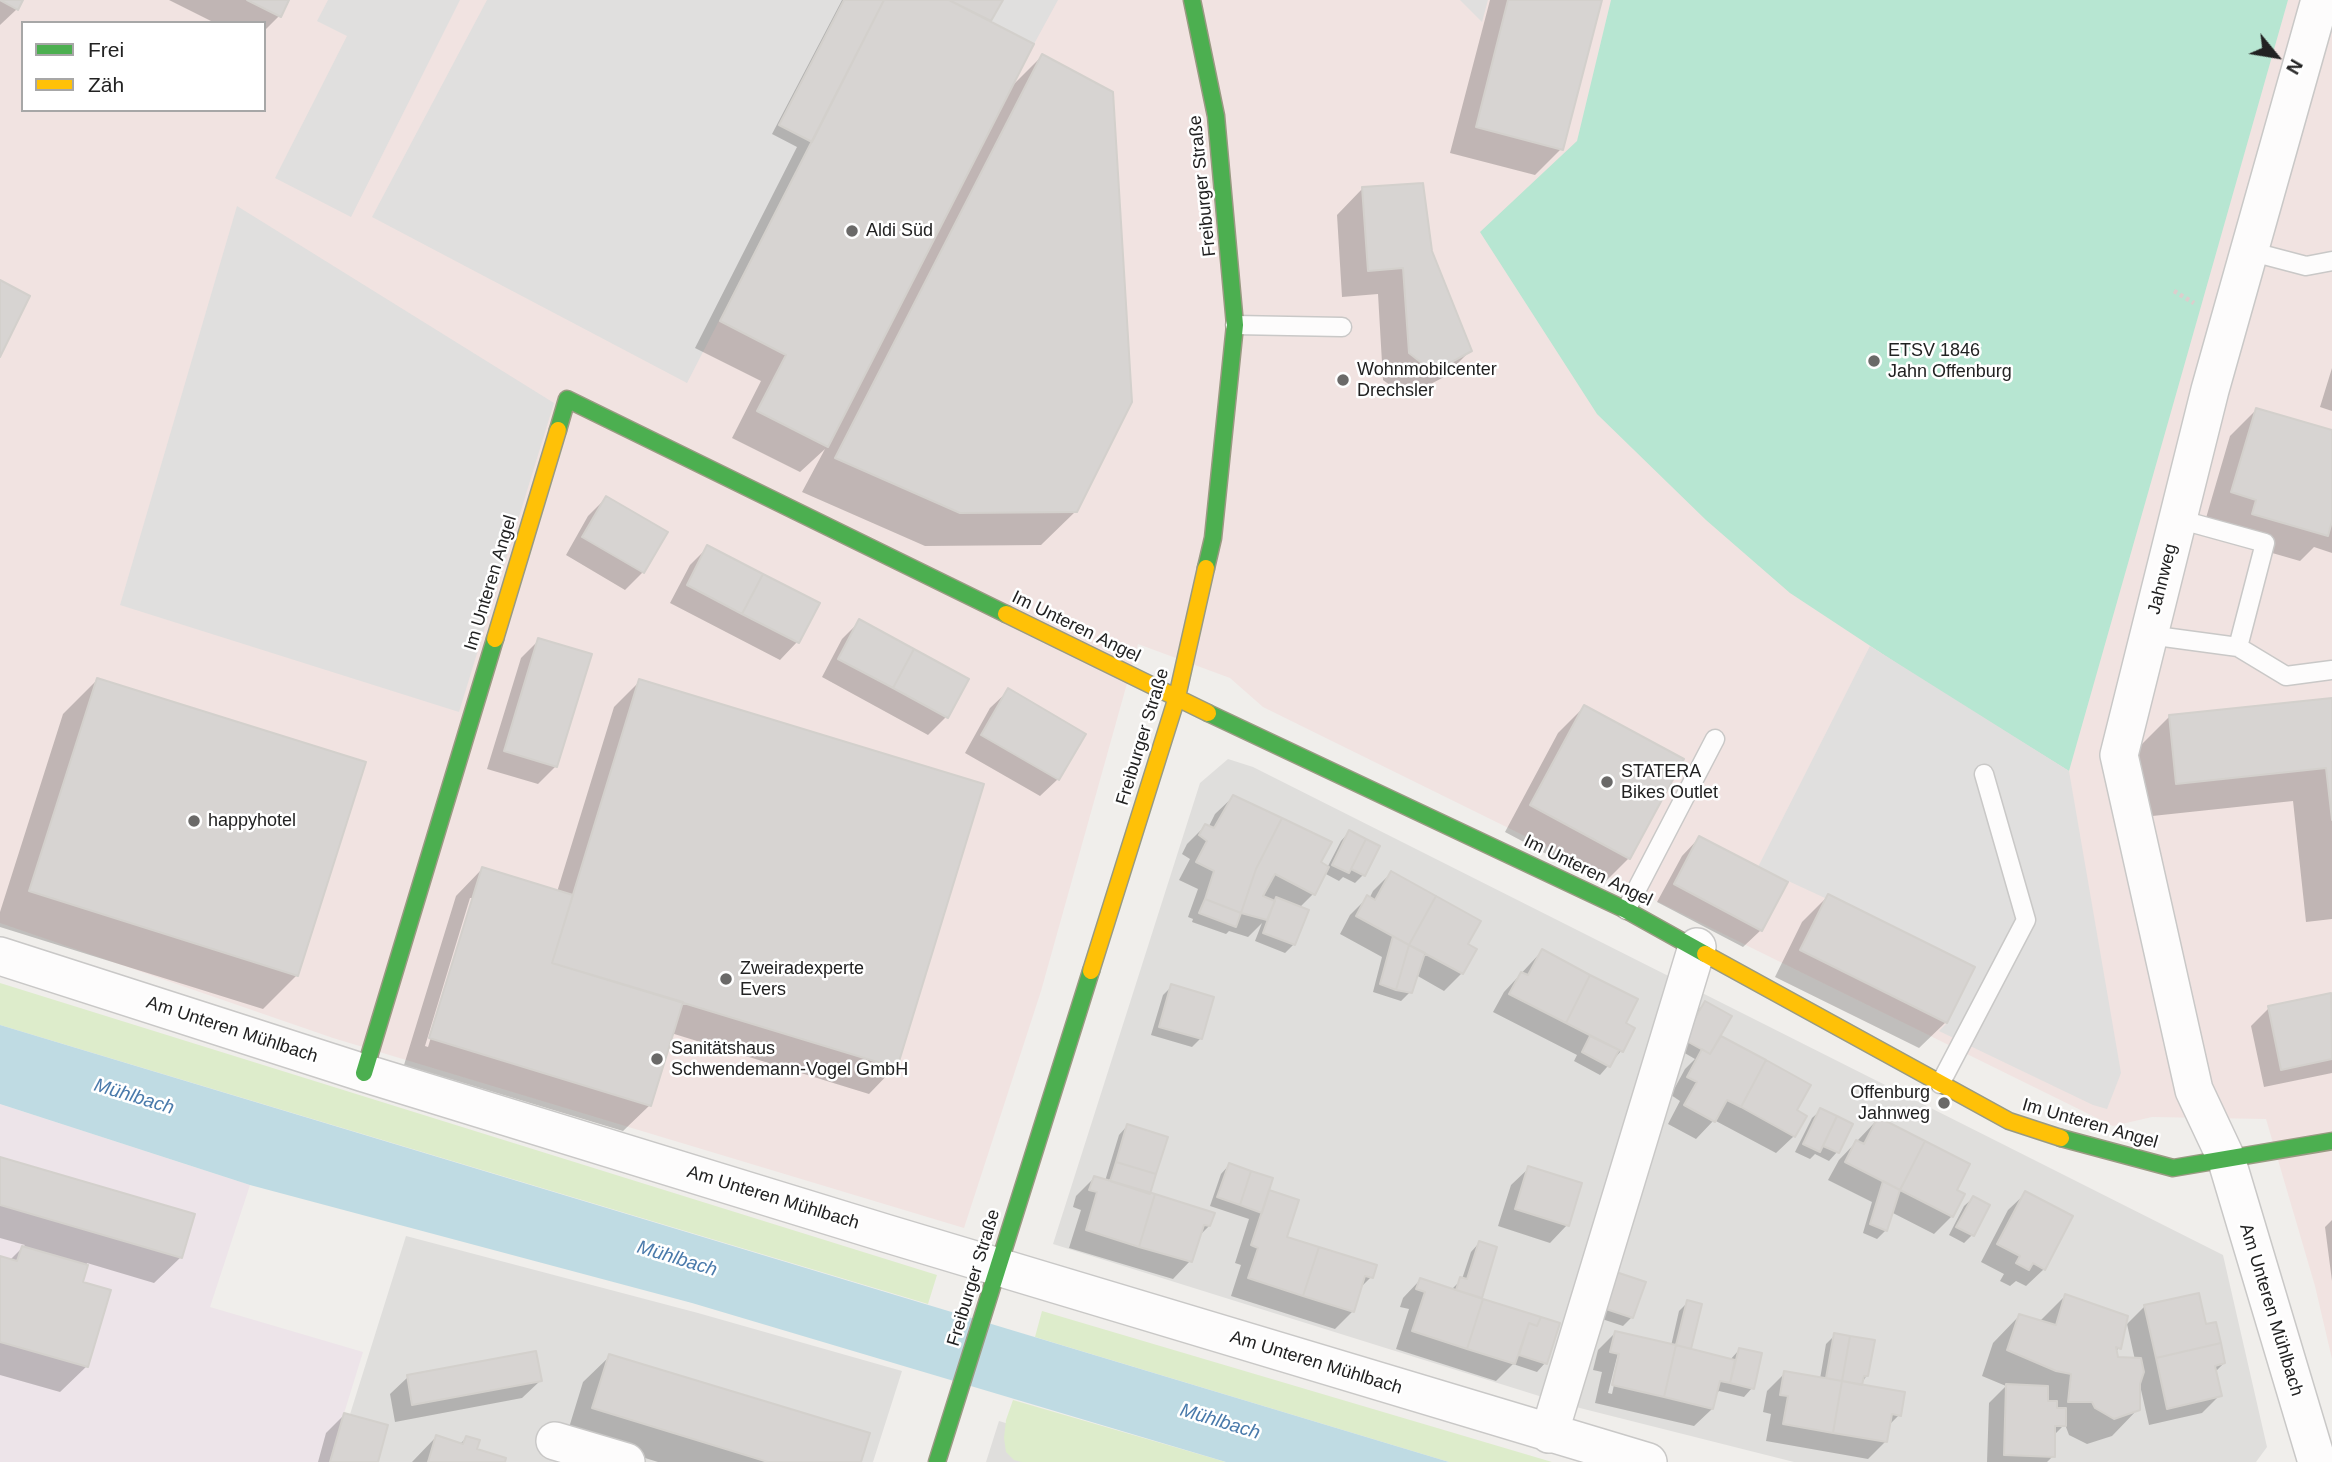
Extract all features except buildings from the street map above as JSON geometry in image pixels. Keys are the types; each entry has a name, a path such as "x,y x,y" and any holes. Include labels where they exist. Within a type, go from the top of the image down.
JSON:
{"street":[{"name":"Freiburger Straße","path":"937,1462 1177,697 1213,538 1235,325 1216,116 1192,0"},
{"name":"Jahnweg","path":"2226,1158 2194,1090 2119,755 2210,390 2320,0"},
{"name":"Im Unteren Angel","path":"364,1073 566,399 1177,697 1626,909 2009,1121 2095,1148 2173,1167 2332,1141"},
{"path":"1549,1434 1698,947"},
{"name":"Am Unteren Mühlbach","path":"0,956 364,1073 1648,1462"},
{"name":"Am Unteren Mühlbach","path":"2226,1158 2316,1462"},
{"path":"555,1441 626,1462"}],"lane":[{"path":"2249,251 2306,267 2332,261"},
{"path":"1235,325 1342,327"},
{"path":"2178,519 2265,543 2238,647"},
{"path":"2149,635 2238,647 2286,676 2332,670"},
{"path":"1626,909 1715,739"},
{"path":"1940,1084 2026,920 1984,774"}],"shaded area":[{"path":"0,0 2332,0 2332,1359 2315,1286 2266,1119 2152,1117 2113,1126 1263,707 1230,678 1138,644 1041,991 964,1228 333,1038 0,923"},
{"path":"328,0 460,0 351,217 275,178 347,36 317,21"},
{"path":"487,0 884,0 687,383 372,217"},
{"path":"949,0 1058,0 1034,44"},
{"path":"1460,0 1488,0 1482,22"},
{"path":"237,206 554,403 459,712 120,605"},
{"path":"1870,646 2069,771 2121,1073 2107,1109 2093,1105 1939,1031 1947,1023 1974,967 1758,867"},
{"path":"1228,759 1253,767 2223,1255 2267,1447 2256,1462 1794,1462 1568,1405 1053,1244 1200,783"},
{"path":"0,1104 250,1185 210,1307 363,1352 329,1462 0,1462"},
{"path":"406,1236 698,1313 902,1371 873,1462 335,1462"},
{"path":"999,1421 1135,1462 986,1462"}],"green space":[{"name":"ETSV 1846 Jahn Offenburg","path":"1611,0 2288,0 2069,771 1925,682 1790,593 1706,520 1597,414 1480,232 1577,141"},
{"path":"0,983 937,1275 928,1304 0,1025"},
{"path":"1042,1311 1552,1462 1449,1462 1035,1337"},
{"path":"1013,1400 1226,1462 1014,1460 1006,1452 1004,1438 1006,1420"}],"water":[{"name":"Mühlbach","path":"0,1025 1449,1462 1226,1462 692,1303 250,1185 0,1104"}],"traffic: fast":[{"path":"1192,0 1216,116 1235,325 1213,538 1206,568"},
{"path":"558,430 567,399 1006,614"},
{"path":"364,1073 495,639"},
{"path":"1208,713 1626,910 1705,954"},
{"path":"937,1462 1091,971"},
{"path":"2061,1138 2173,1168 2332,1141"}],"traffic: slow":[{"path":"495,639 558,430"},
{"path":"1091,971 1177,697 1206,568"},
{"path":"1006,614 1208,713"},
{"path":"1705,954 2009,1121 2061,1138"}],"place":[{"name":"Aldi Süd","path":"852,231"},
{"name":"ETSV 1846 Jahn Offenburg","path":"1874,361"},
{"name":"Wohnmobilcenter Drechsler","path":"1343,380"},
{"name":"STATERA Bikes Outlet","path":"1607,782"},
{"name":"happyhotel","path":"194,821"},
{"name":"Zweiradexperte Evers","path":"726,979"},
{"name":"Sanitätshaus Schwendemann-Vogel GmbH","path":"657,1059"},
{"name":"Offenburg Jahnweg","path":"1944,1103"}]}
